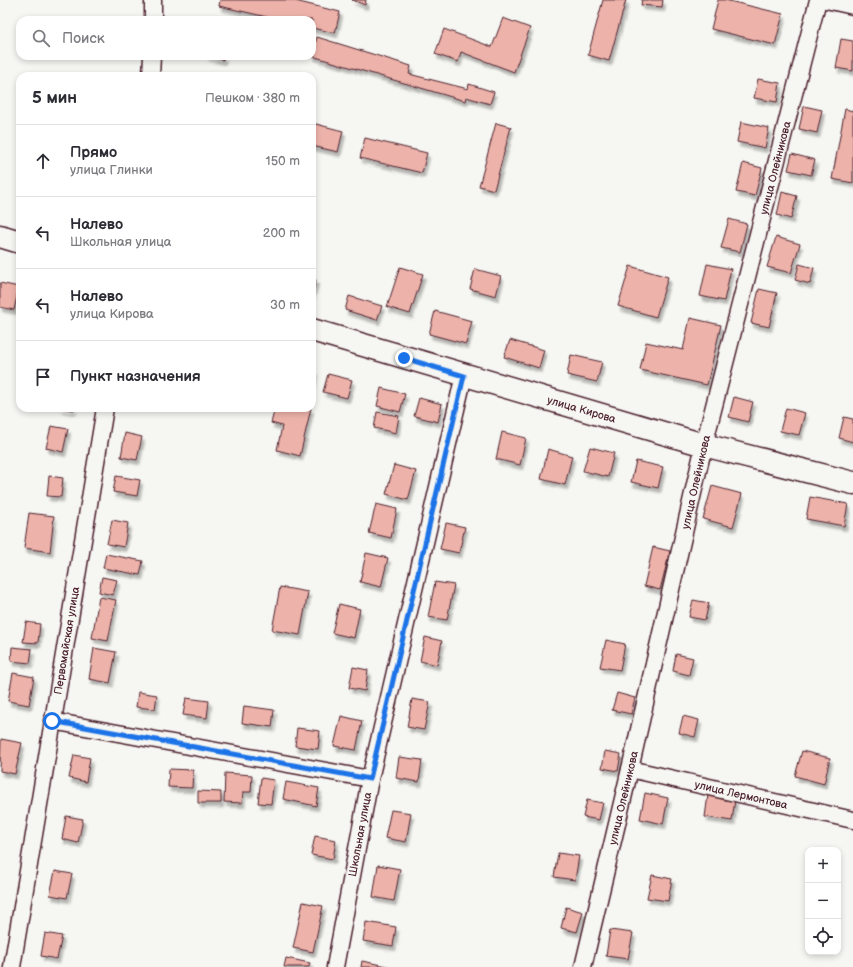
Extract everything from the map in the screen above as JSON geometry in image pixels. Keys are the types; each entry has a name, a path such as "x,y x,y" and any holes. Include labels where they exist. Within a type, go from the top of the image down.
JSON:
{"street":[{"path":"153,0 153,16"},
{"name":"улица Олейникова","path":"583,967 704,445 818,0"},
{"path":"826,0 853,6"},
{"path":"151,72 152,60"},
{"path":"0,236 16,241"},
{"name":"улица Кирова","path":"316,331 464,376 704,445 853,483"},
{"name":"Школьная улица","path":"335,967 370,779 464,376"},
{"name":"Первомайская улица","path":"12,967 104,412"},
{"path":"52,721 370,779"},
{"name":"улица Лермонтова","path":"630,769 853,820"}],"building":[{"path":"220,0 291,0 340,12 335,33 316,29 316,16 263,16 219,6"},
{"path":"352,0 366,0 365,5"},
{"path":"603,0 626,0 609,61 588,55"},
{"path":"642,0 663,0 662,7 641,5"},
{"path":"718,0 725,0 783,14 775,45 711,29"},
{"path":"503,18 530,28 514,72 461,52 458,62 435,54 444,29 492,47"},
{"path":"317,37 411,66 409,74 468,89 469,84 494,92 490,104 466,97 465,101 316,57"},
{"path":"841,39 853,41 853,71 836,68"},
{"path":"758,79 780,83 777,102 754,98"},
{"path":"804,106 822,110 817,133 799,129"},
{"path":"845,109 853,111 853,183 832,179"},
{"path":"741,122 769,128 765,148 737,142"},
{"path":"496,123 511,127 494,190 479,186"},
{"path":"316,124 343,131 338,152 316,147"},
{"path":"365,138 427,153 422,173 360,158"},
{"path":"792,154 815,160 811,175 788,170"},
{"path":"743,163 762,168 755,196 736,192"},
{"path":"782,192 797,196 791,219 777,215"},
{"path":"729,219 747,224 740,252 721,248"},
{"path":"776,237 800,244 791,273 767,267"},
{"path":"707,264 731,269 724,301 700,296"},
{"path":"799,264 814,268 810,284 795,280"},
{"path":"630,266 668,277 656,317 618,306"},
{"path":"400,267 423,274 410,314 387,307"},
{"path":"475,269 501,276 496,296 470,289"},
{"path":"0,283 16,286 16,301 14,310 0,307"},
{"path":"759,289 777,293 769,327 751,323"},
{"path":"349,296 382,306 377,320 345,310"},
{"path":"435,311 472,321 466,344 429,334"},
{"path":"690,318 721,325 707,385 640,370 646,342 683,350"},
{"path":"510,340 544,350 539,368 504,357"},
{"path":"571,355 602,362 597,382 567,375"},
{"path":"328,374 352,380 347,398 323,392"},
{"path":"381,388 405,394 400,412 377,406"},
{"path":"734,397 753,402 748,422 729,417"},
{"path":"419,398 442,404 438,422 414,416"},
{"path":"786,408 805,413 799,435 780,431"},
{"path":"274,412 310,412 300,456 277,450 282,426 271,423"},
{"path":"377,412 399,416 396,433 374,428"},
{"path":"844,417 853,419 853,442 839,438"},
{"path":"51,426 68,429 63,452 46,448"},
{"path":"502,432 526,438 520,465 496,459"},
{"path":"125,433 142,437 137,460 121,457"},
{"path":"590,447 614,453 608,477 583,471"},
{"path":"548,449 572,456 565,485 541,479"},
{"path":"636,461 663,467 658,488 631,482"},
{"path":"394,465 416,471 408,500 386,494"},
{"path":"49,476 63,478 61,497 47,496"},
{"path":"116,476 140,480 137,496 113,492"},
{"path":"712,486 742,494 733,527 703,519"},
{"path":"810,497 848,504 844,526 806,519"},
{"path":"376,504 397,509 391,538 369,533"},
{"path":"29,513 54,516 50,552 24,548"},
{"path":"112,520 128,523 124,547 107,544"},
{"path":"446,523 465,527 459,553 440,549"},
{"path":"653,547 670,551 660,590 644,586"},
{"path":"366,553 388,558 381,587 360,582"},
{"path":"106,554 143,561 140,575 103,568"},
{"path":"102,577 117,580 113,595 99,592"},
{"path":"435,582 454,585 447,620 428,617"},
{"path":"280,587 308,592 300,635 272,630"},
{"path":"99,597 116,600 108,641 92,638"},
{"path":"693,600 709,603 705,620 689,617"},
{"path":"339,604 360,609 354,638 332,633"},
{"path":"26,622 40,624 38,643 23,642"},
{"path":"425,637 442,641 437,665 420,661"},
{"path":"606,640 625,644 620,670 600,667"},
{"path":"12,647 32,649 30,663 11,661"},
{"path":"94,648 116,652 110,683 89,679"},
{"path":"676,654 693,658 689,675 673,671"},
{"path":"353,667 368,670 365,691 349,688"},
{"path":"13,673 34,677 29,705 8,701"},
{"path":"138,692 157,695 155,709 136,707"},
{"path":"617,693 635,698 631,714 612,710"},
{"path":"186,698 209,701 207,718 183,715"},
{"path":"412,699 430,702 424,730 407,727"},
{"path":"244,706 274,710 272,727 242,723"},
{"path":"341,716 362,721 356,750 334,746"},
{"path":"683,716 699,720 695,737 679,733"},
{"path":"297,728 320,731 318,749 295,746"},
{"path":"1,739 22,743 15,774 0,771"},
{"path":"605,751 621,754 618,771 602,768"},
{"path":"802,751 830,758 824,784 795,776"},
{"path":"74,755 90,758 86,782 69,778"},
{"path":"399,757 422,760 419,782 396,778"},
{"path":"169,769 193,770 192,788 168,787"},
{"path":"225,773 252,775 251,792 243,792 242,803 224,802"},
{"path":"261,778 274,780 271,804 258,803"},
{"path":"286,782 319,788 316,806 283,799"},
{"path":"198,791 221,792 221,803 198,803"},
{"path":"645,793 668,798 663,824 640,819"},
{"path":"708,795 735,799 732,821 705,817"},
{"path":"587,800 603,803 599,820 583,817"},
{"path":"391,810 411,813 406,842 385,838"},
{"path":"66,816 83,819 78,843 62,839"},
{"path":"315,836 336,840 333,859 311,855"},
{"path":"558,853 579,856 575,880 554,877"},
{"path":"378,865 400,869 394,901 373,897"},
{"path":"55,871 72,874 67,898 50,895"},
{"path":"652,875 672,879 668,901 647,898"},
{"path":"303,902 323,906 313,952 293,948"},
{"path":"566,907 583,912 577,932 561,928"},
{"path":"366,922 396,927 393,946 363,941"},
{"path":"610,930 633,933 628,959 606,956"},
{"path":"45,933 62,936 57,959 41,956"},
{"path":"286,958 310,963 309,967 284,967"},
{"path":"362,961 391,967 361,967"}],"route":[{"path":"52,721 370,779 464,376 404,358"}]}
